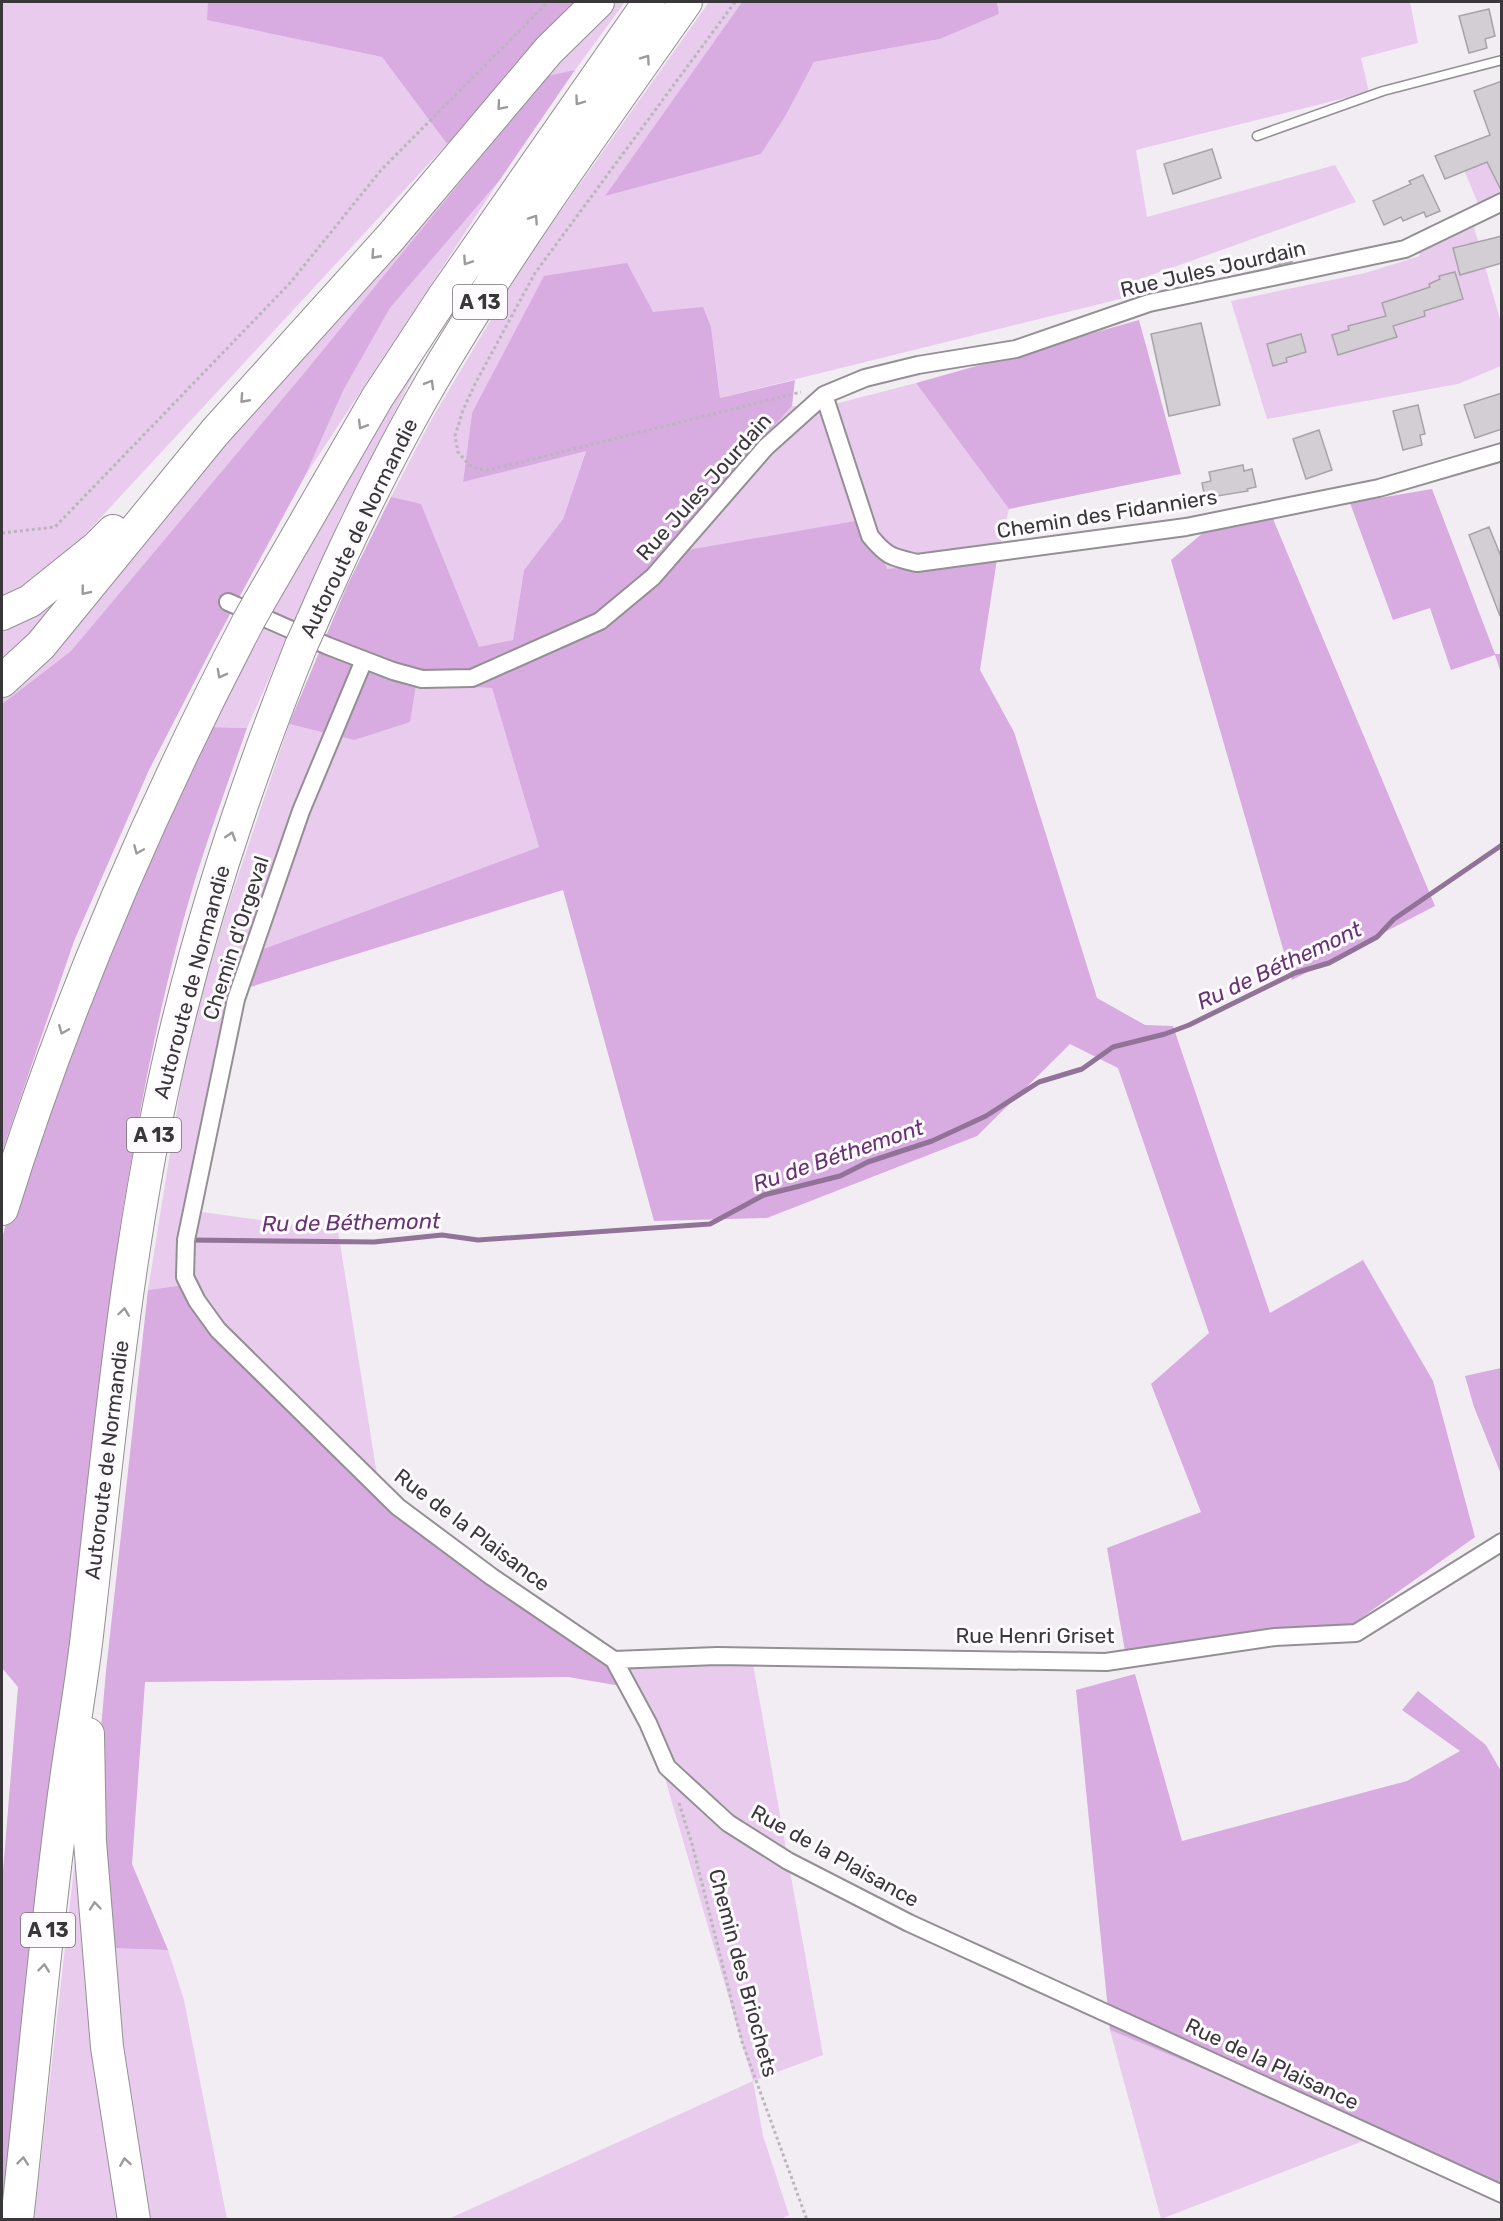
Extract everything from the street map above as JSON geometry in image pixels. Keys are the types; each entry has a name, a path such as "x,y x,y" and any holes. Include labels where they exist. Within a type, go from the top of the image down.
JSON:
{"highway":[{"path":"2,681 41,645 215,432 390,238 549,50 598,2"},
{"name":"Autoroute de Normandie","path":"2,1209 57,1047 110,914 154,812 208,699 245,609 442,298 649,2"},
{"name":"Autoroute de Normandie","path":"16,2220 64,1796 86,1642 120,1346 134,1246 168,1064 209,904 235,821 306,635 368,501 416,408 455,341 555,189 686,2"},
{"path":"2,614 30,602 96,548 215,432"},
{"path":"86,1642 92,1865 107,2047 134,2220"}],"street":[{"name":"Rue Jules Jourdain","path":"245,609 364,660 422,680 472,678 600,621 653,577 766,447 824,395 865,378 918,365 1016,349 1149,303 1405,249 1502,202"},
{"name":"Chemin des Fidanniers","path":"824,395 870,536 891,557 916,563 1186,527 1379,488 1502,452"},
{"name":"Chemin d'Orgeval","path":"186,1240 236,999 301,811 364,660"},
{"name":"Rue de la Plaisance","path":"186,1240 185,1277 197,1301 218,1330 398,1507 492,1577 614,1660 648,1723 667,1767 728,1823 788,1861 909,1923 1502,2194"},
{"name":"Rue Henri Griset","path":"614,1660 717,1656 1106,1662 1275,1637 1356,1633 1502,1542"}],"lane":[{"path":"1257,136 1383,91 1502,60"}],"path":[{"path":"2,533 55,527 290,283 382,169 548,2"},
{"path":"735,2 535,273 475,384 454,436 458,452 469,465 478,469 490,470 797,392 824,395"},
{"name":"Chemin des Briochets","path":"667,1767 692,1844 742,2042 807,2220"}],"shaded area":[{"path":"2,2 208,2 208,20 382,57 447,144 79,541 23,589 2,602"},
{"path":"208,2 584,2 447,144 382,57 207,20"},
{"path":"609,2 625,2 575,70 547,77 305,372 71,651 2,704 2,692 160,521 372,271"},
{"path":"709,2 742,2 606,195 761,154 786,115 814,62 940,39 999,14 997,2 1410,2 1418,43 1361,58 1369,92 1136,150 1147,217 1335,165 1356,202 1129,283 1132,296 720,398 711,327 472,413 463,482 586,450 563,519 524,570 513,640 479,648 460,603 391,497 430,422 528,257"},
{"path":"742,2 997,2 999,14 940,39 814,62 786,115 761,154 605,196"},
{"path":"575,70 499,181 390,308 344,389 305,476 149,770 74,941 2,1152 2,704 71,651 305,372 547,76"},
{"path":"1477,140 1494,177 1501,173 1501,195 1479,206 1455,148"},
{"path":"499,181 305,476 344,389 390,308"},
{"path":"1474,227 1501,323 1501,366 1458,384 1267,419 1231,301 1365,273 1420,256 1419,253","holes":["1469,243 1477,270 1460,274 1453,248","1418,291 1425,316 1390,327","1301,334 1306,352 1286,358 1287,362 1273,366 1267,344"]},
{"path":"627,263 653,312 703,307 711,327 720,398 795,380 792,406 659,555 867,519 887,569 997,559 980,670 1014,732 1097,998 1145,1025 1173,1026 1270,1313 1363,1260 1433,1381 1475,1537 1333,1638 1125,1651 1107,1548 1201,1512 1151,1384 1209,1333 1118,1068 1070,1044 977,1136 767,1218 654,1221 563,890 247,988 258,951 539,847 492,688 416,685 410,722 354,740 289,724 347,586 391,497 421,504 479,647 513,640 524,570 563,519 586,451 463,482 472,413 544,276"},
{"path":"1139,320 1181,474 1009,509 916,383"},
{"path":"439,325 341,516 247,728 208,727 291,565"},
{"path":"916,383 1009,509 997,559 887,570 658,555 792,406 827,406"},
{"path":"1432,489 1495,654 1501,654 1501,673 1495,655 1451,670 1430,608 1393,620 1350,503"},
{"path":"1273,519 1435,906 1292,980 1171,560 1204,532"},
{"path":"64,589 71,591 2,662 2,628"},
{"path":"415,685 492,688 539,847 258,951 247,988 195,1211 338,1231 379,1487 184,1285 148,1290 188,1041 224,918 289,724 354,740"},
{"path":"208,727 247,728 200,864 171,966 144,1093 121,1220 2,2212 2,1883 18,1687 2,1668 2,1239 64,1059"},
{"path":"184,1285 379,1487 620,1654 639,1689 568,1677 145,1682 132,1864 168,1950 107,1948 98,1762 148,1290"},
{"path":"1502,1368 1501,1474 1474,1407 1465,1376"},
{"path":"751,1653 823,2055 753,2081 639,1689 620,1654"},
{"path":"1135,1674 1182,1841 1407,1781 1460,1751 1402,1710 1418,1691 1486,1745 1502,1773 1501,2193 1110,2030 1076,1690"},
{"path":"80,1816 123,2219 34,2220"},
{"path":"107,1948 168,1950 184,2000 227,2219 144,2219"},
{"path":"1110,2030 1371,2138 1161,2219"},
{"path":"753,2081 763,2136 789,2215 779,2220 446,2220"}],"building":[{"path":"1489,9 1495,36 1485,39 1487,48 1469,53 1459,16"},
{"path":"1502,81 1502,192 1487,162 1445,179 1435,156 1490,135 1474,91"},
{"path":"1212,149 1221,178 1173,194 1164,164"},
{"path":"1423,175 1440,211 1426,217 1424,212 1403,221 1401,217 1384,225 1373,201 1411,184 1409,181"},
{"path":"1502,236 1502,263 1460,275 1453,248"},
{"path":"1288,247 1292,262 1272,266 1269,251"},
{"path":"1455,272 1463,299 1424,311 1425,316 1393,326 1397,337 1338,355 1332,335 1349,330 1348,326 1386,316 1382,303 1430,287 1429,284 1440,279 1439,276"},
{"path":"1201,323 1220,405 1169,416 1151,334"},
{"path":"1301,334 1306,352 1286,358 1287,362 1273,366 1267,344"},
{"path":"1502,393 1502,429 1475,438 1464,405"},
{"path":"1418,405 1425,434 1420,435 1422,445 1403,450 1393,411"},
{"path":"1319,430 1332,470 1306,479 1293,439"},
{"path":"1243,465 1244,471 1252,469 1256,487 1247,489 1248,491 1205,498 1202,483 1211,481 1209,472"},
{"path":"1489,527 1502,559 1500,616 1469,535"}],"waterway":[{"name":"Ru de Béthemont","path":"189,1240 374,1242 442,1235 478,1240 710,1224 764,1195 840,1176 868,1162 932,1141 986,1116 1039,1082 1082,1069 1113,1047 1165,1034 1189,1025 1295,973 1329,963 1377,937 1394,919 1502,845"}]}
